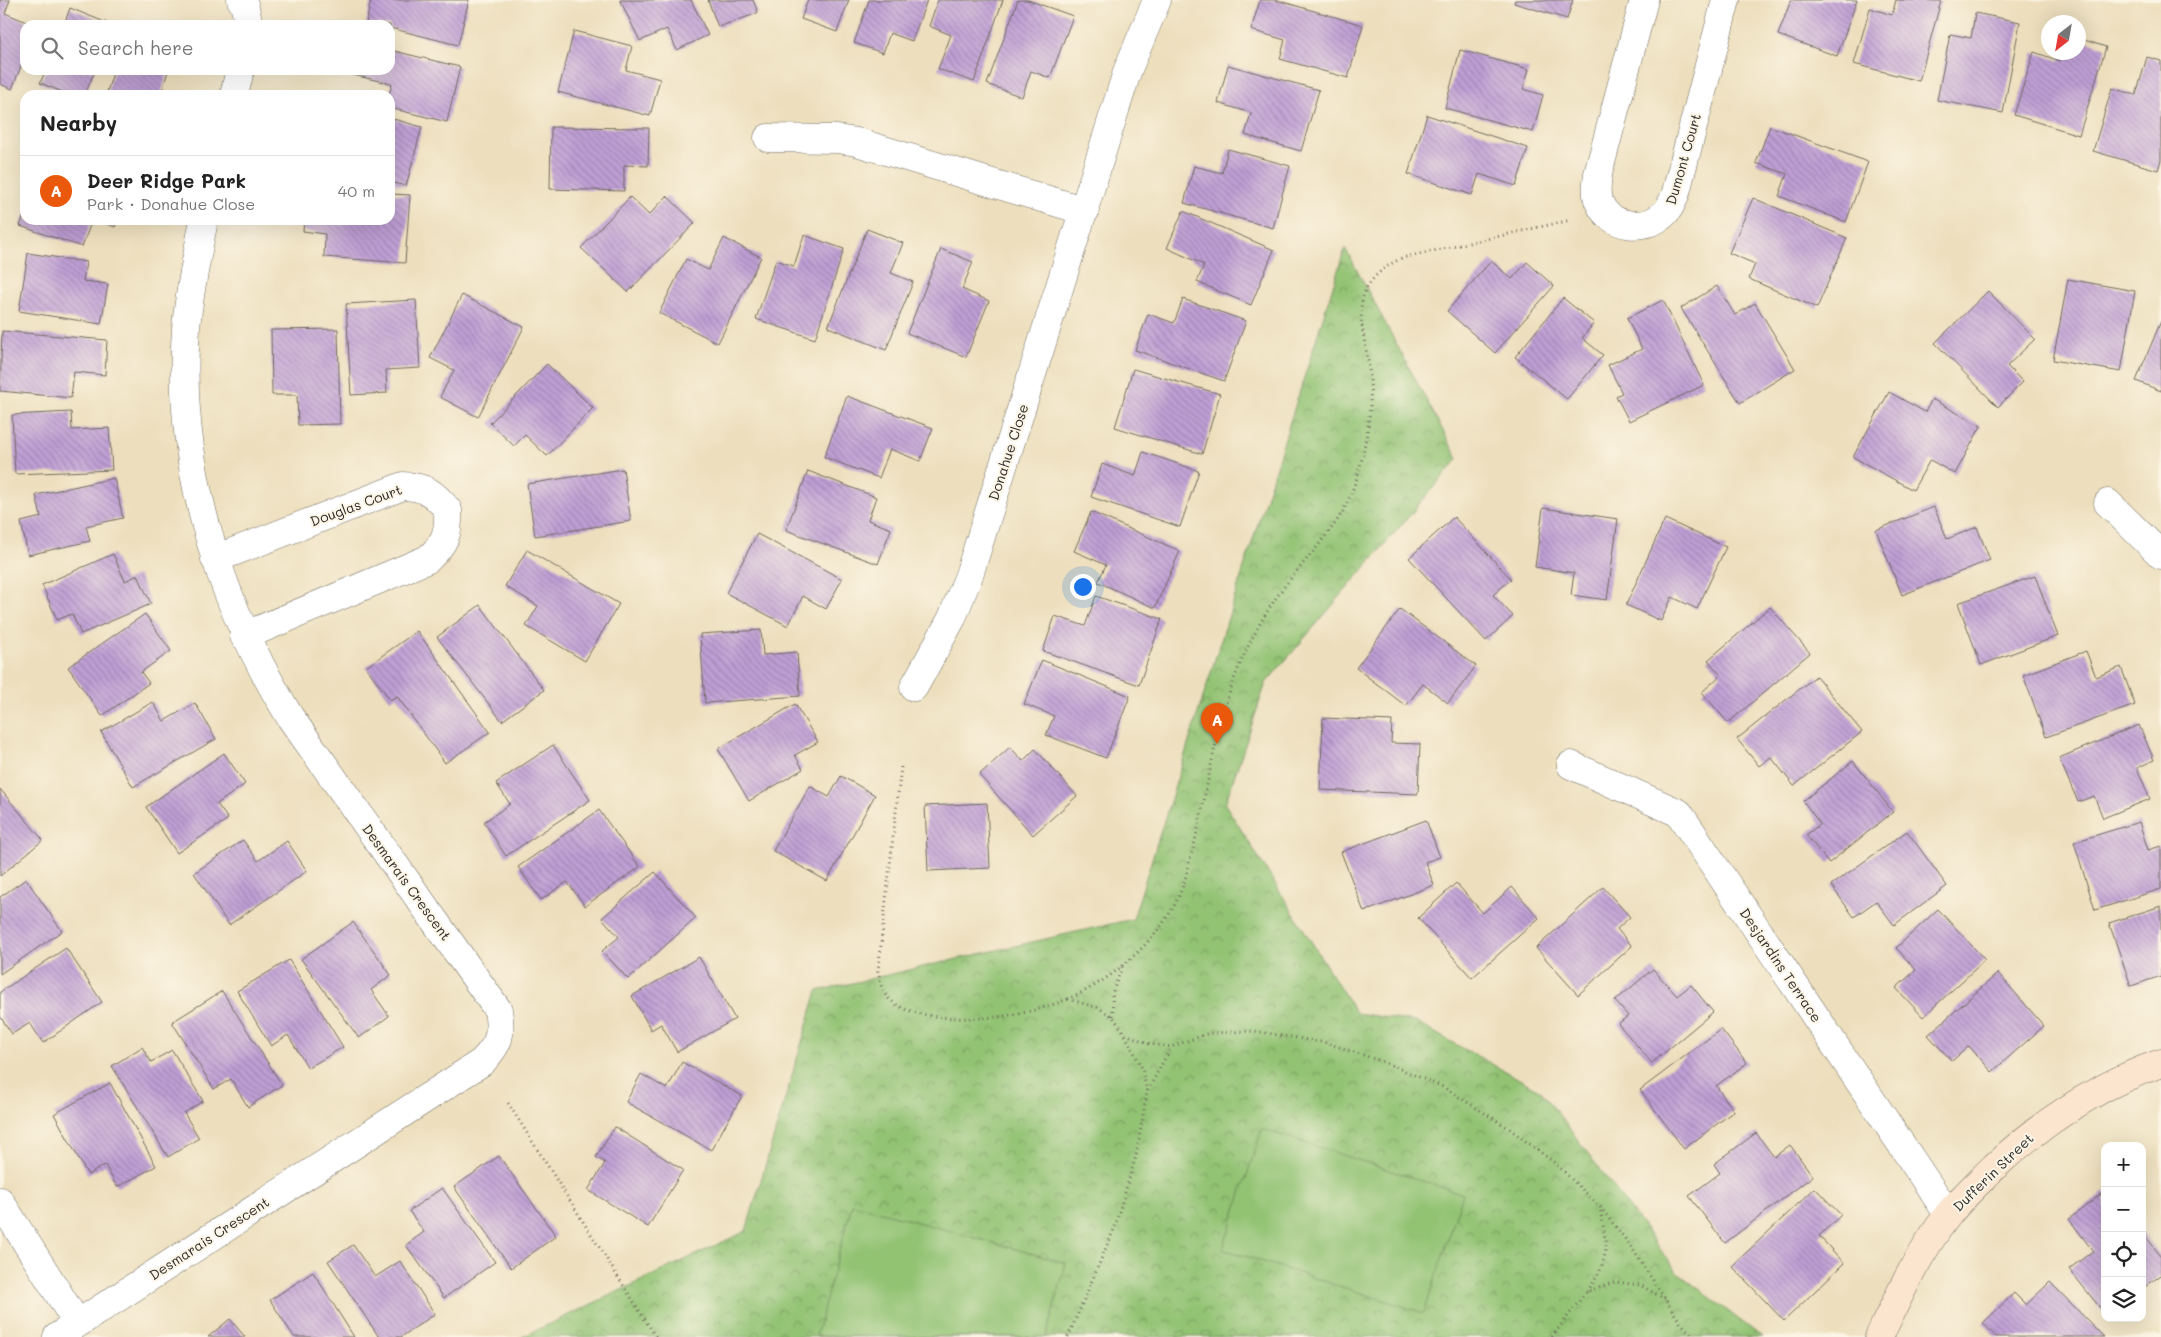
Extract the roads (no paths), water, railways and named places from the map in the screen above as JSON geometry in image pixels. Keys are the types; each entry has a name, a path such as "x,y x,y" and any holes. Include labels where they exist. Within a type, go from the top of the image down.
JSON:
{"street":[{"path":"241,0 244,4 248,20"},
{"name":"Donahue Close","path":"914,686 952,618 969,576 1128,69 1157,0"},
{"name":"Dumont Court","path":"1644,0 1598,174 1598,201 1605,213 1615,221 1628,225 1654,221 1667,212 1675,196 1726,0"},
{"path":"235,90 239,75"},
{"path":"768,138 836,138 856,142 1085,211"},
{"name":"Desmarais Crescent","path":"67,1330 482,1062 492,1052 500,1039 501,1026 498,1010 290,717 267,680 244,636 215,559 194,475 187,429 185,382 186,330 190,292 203,225"},
{"name":"Douglas Court","path":"215,559 403,486 422,487 436,496 448,510 448,524 444,541 441,547 428,559 244,636"},
{"path":"2108,502 2161,555"},
{"name":"Desjardins Terrace","path":"1571,766 1678,813 1948,1214"},
{"name":"Dufferin Street","path":"1879,1337 1921,1254 1948,1214 1983,1178 2021,1143 2050,1120 2111,1084 2161,1063"},
{"path":"0,1201 67,1330"}],"place":[{"name":"Deer Ridge Park","path":"1217,744"}]}
